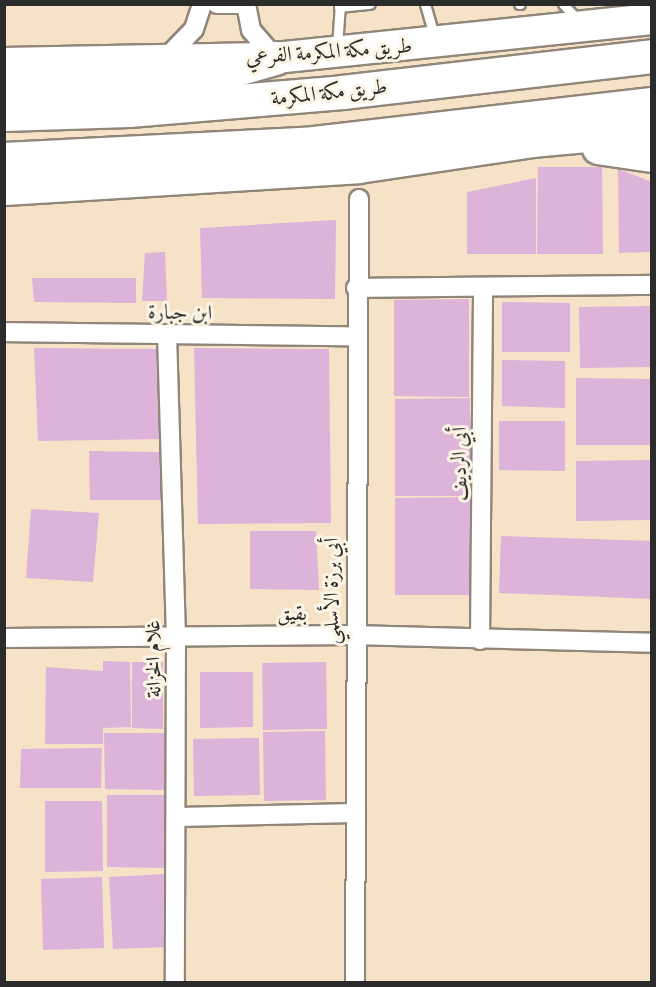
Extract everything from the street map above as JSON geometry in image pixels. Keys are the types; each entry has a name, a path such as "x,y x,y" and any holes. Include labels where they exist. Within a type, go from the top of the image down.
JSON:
{"highway":[{"name":"طريق مكة المكرمة","path":"4,114 306,95 651,56"},
{"path":"4,84 153,81 229,71 275,58"},
{"path":"4,159 140,157 305,144 651,104"}],"main road":[{"name":"طريق مكة المكرمة الفرعي","path":"4,63 166,58 275,58 651,19"},
{"path":"11,194 109,184 359,168 532,142 651,131"},
{"path":"532,142 651,157"}],"street":[{"path":"166,58 194,29 202,4"},
{"path":"217,4 240,4"},
{"path":"246,4 251,30 275,58"},
{"name":"أبي برزة الأسلمي","path":"355,982 354,336 359,200"},
{"path":"356,288 483,289 651,285"},
{"name":"أبي الرديف","path":"480,640 483,289"},
{"name":"ابن جبارة","path":"4,332 354,336"},
{"name":"غلام الخزانة","path":"167,334 176,637 175,982"},
{"name":"بقيق","path":"4,638 353,635 651,643"},
{"path":"176,817 356,813"}],"lane":[{"path":"336,52 340,6 370,4"},
{"path":"425,4 437,43"},
{"path":"563,4 584,27"}],"building":[{"path":"538,167 602,167 603,254 537,254"},
{"path":"618,169 652,182 652,252 619,253"},
{"path":"536,178 536,254 467,254 467,192"},
{"path":"336,220 335,299 202,298 200,228"},
{"path":"165,252 167,301 142,301 145,253"},
{"path":"32,278 136,278 136,303 34,302"},
{"path":"469,299 469,397 394,396 394,300"},
{"path":"502,302 570,303 570,352 502,352"},
{"path":"652,306 652,367 580,368 579,307"},
{"path":"34,348 159,349 163,439 38,441"},
{"path":"194,348 329,349 331,523 198,524"},
{"path":"502,360 565,361 565,408 502,406"},
{"path":"576,378 652,379 652,445 576,445"},
{"path":"470,398 470,496 395,496 395,399"},
{"path":"499,421 565,421 565,471 499,470"},
{"path":"89,451 160,452 163,500 90,500"},
{"path":"652,460 652,520 576,521 576,461"},
{"path":"470,497 470,595 395,595 395,498"},
{"path":"31,509 99,513 93,582 26,578"},
{"path":"250,531 316,531 319,590 250,589"},
{"path":"501,536 652,541 652,599 499,593"},
{"path":"103,661 130,662 131,727 103,728 103,744 45,744 46,667 103,671"},
{"path":"132,662 163,662 163,729 132,728"},
{"path":"326,662 327,729 263,730 262,663"},
{"path":"200,672 253,672 253,727 200,728"},
{"path":"325,731 326,800 264,801 263,732"},
{"path":"104,733 165,733 166,790 105,789"},
{"path":"259,738 260,795 194,796 193,739"},
{"path":"102,748 101,788 20,788 21,749"},
{"path":"107,795 166,795 167,868 107,867"},
{"path":"45,801 102,801 103,871 45,872"},
{"path":"164,874 168,947 113,949 109,877"},
{"path":"102,877 104,948 43,950 41,879"}]}
